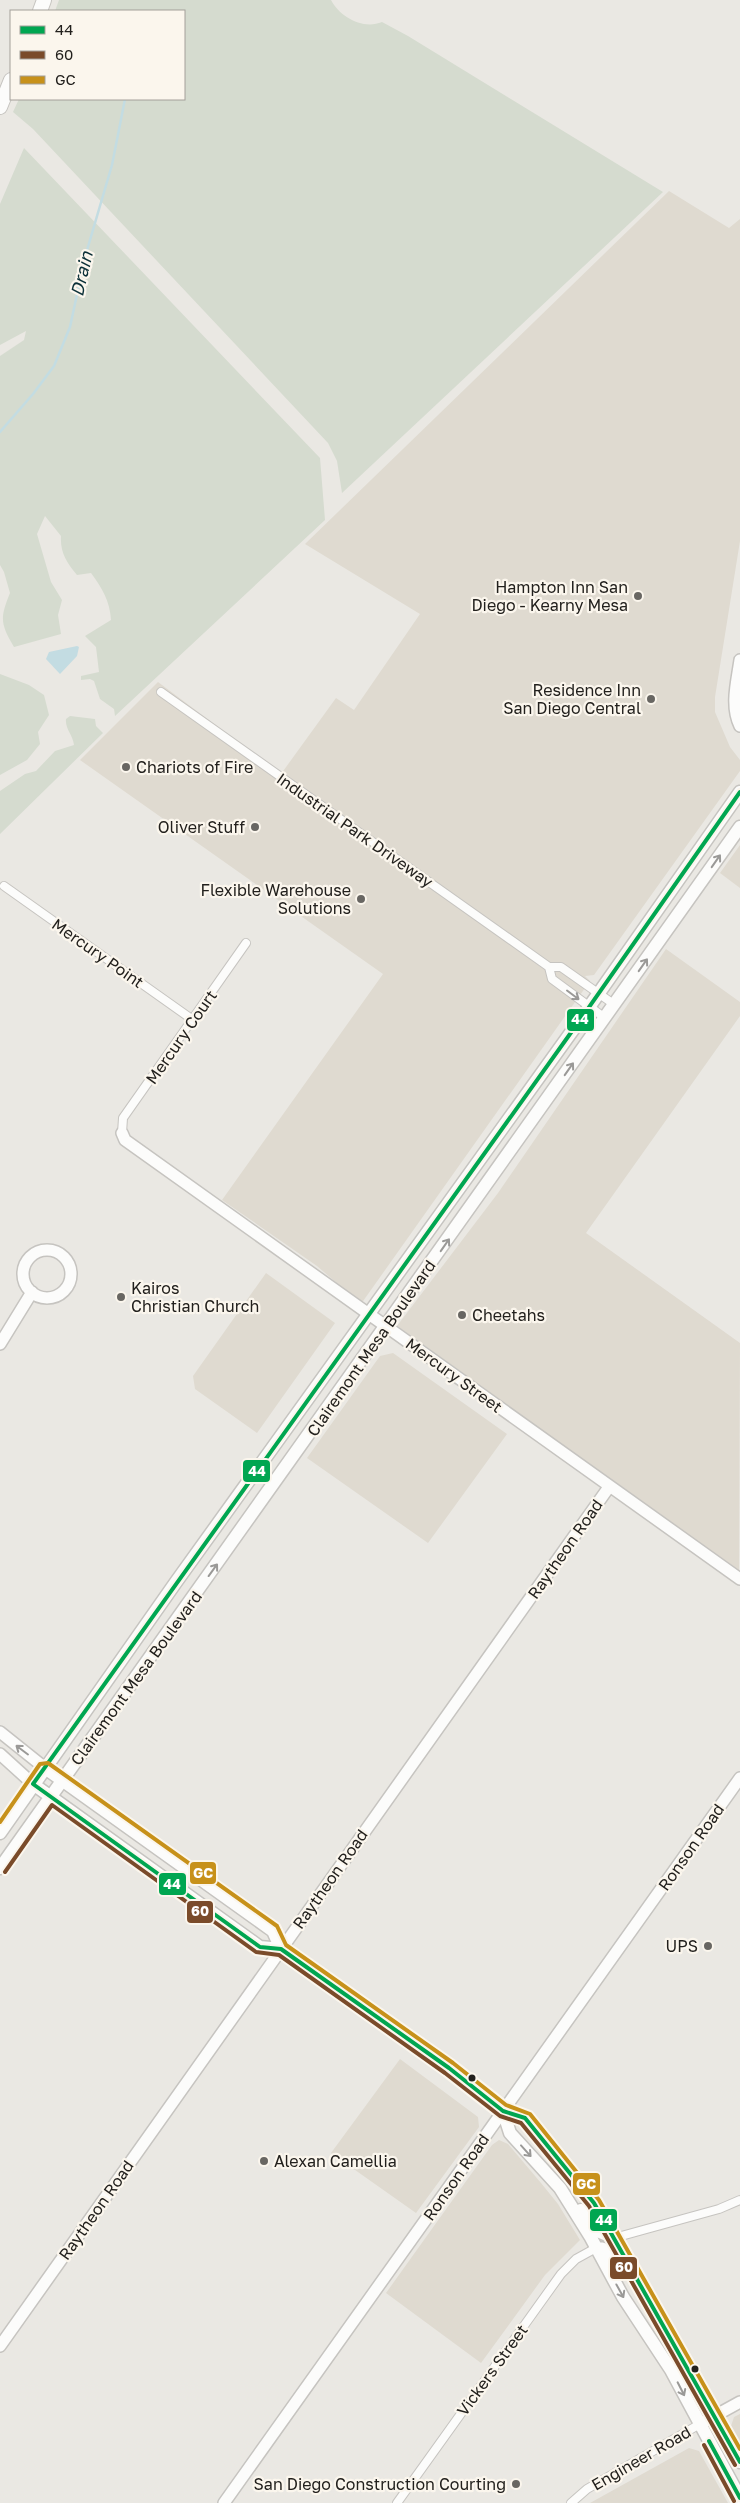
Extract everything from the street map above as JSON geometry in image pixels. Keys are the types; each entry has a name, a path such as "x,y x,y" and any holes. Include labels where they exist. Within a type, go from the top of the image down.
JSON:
{"highway":[{"path":"0,107 10,82"}],"main road":[{"name":"Clairemont Mesa Boulevard","path":"0,1833 740,792"},
{"name":"Clairemont Mesa Boulevard","path":"0,1868 740,827"},
{"path":"45,1768 273,1931 281,1949"},
{"path":"33,1784 260,1947 281,1949 449,2068 503,2111 525,2118 581,2184 614,2238 740,2462"},
{"path":"503,2111 510,2133 600,2232 614,2238"},
{"path":"560,2188 622,2296 671,2370 740,2498"},
{"path":"596,2248 602,2247 610,2252 637,2297 649,2302"}],"street":[{"path":"740,660 735,696 736,718 740,726"},
{"name":"Industrial Park Driveway","path":"161,692 549,967 561,967 615,1005"},
{"name":"Mercury Point","path":"4,886 193,1020"},
{"name":"Mercury Court","path":"122,1133 123,1118 246,943"},
{"name":"Industrial Park Driveway","path":"549,967 552,979 605,1018"},
{"name":"Mercury Street","path":"122,1133 125,1140 740,1579"},
{"path":"49,1250 63,1256 71,1270 71,1278 63,1292 50,1298 32,1292 24,1279 24,1271 30,1258 42,1251 49,1250"},
{"path":"0,1344 32,1292"},
{"name":"Raytheon Road","path":"0,2346 609,1487"},
{"path":"0,1732 45,1768"},
{"path":"0,1754 33,1784"},
{"name":"Ronson Road","path":"224,2503 740,1778"},
{"path":"614,2238 719,2209 740,2200"},
{"name":"Vickers Street","path":"397,2503 561,2274 576,2259 596,2248"},
{"name":"Engineer Road","path":"571,2503 587,2489 740,2402"}],"shaded area":[{"path":"59,0 331,0 346,17 367,24 382,22 408,36 663,192 342,493 337,461 328,443 33,129 13,112 19,100 185,100 185,10 55,10"},
{"path":"24,148 320,458 325,520 115,716 114,709 100,699 94,681 90,679 81,680 81,676 99,672 96,647 85,636 111,620 107,601 102,589 91,573 77,575 70,566 64,557 61,536 45,516 37,534 51,582 62,600 58,615 61,634 14,647 6,632 3,620 4,609 10,593 0,565 0,356 24,340 26,331 0,345 0,204"},
{"path":"669,191 729,228 740,219 740,541 715,697 715,712 730,747 740,760 740,771 594,975 585,976 590,981 361,1304 317,1266 222,1200 383,974 80,760 158,682 281,774 336,698 354,710 420,614 305,544"},
{"path":"0,674 29,685 44,695 49,715 38,732 40,744 27,760 0,775"},
{"path":"70,716 95,719 96,726 103,733 0,834 0,791 25,774 36,771 55,751 74,745 66,723 66,719"},
{"path":"740,845 740,888 720,873"},
{"path":"666,949 740,1002 740,1016 586,1233 740,1343 739,1572 397,1326 498,1193"},
{"path":"266,1273 335,1323 257,1433 195,1389 193,1376"},
{"path":"393,1353 507,1434 428,1543 307,1458 380,1356"},
{"path":"400,2059 478,2117 479,2127 416,2213 331,2153"},
{"path":"499,2140 508,2144 541,2183 558,2204 580,2240 545,2275 481,2363 386,2293 492,2145"},
{"path":"740,2414 740,2451 729,2432 734,2417"},
{"path":"689,2448 699,2451 728,2503 590,2503"}],"water":[{"path":"79,647 77,656 60,674 46,659 49,652"}],"waterway":[{"name":"Drain","path":"0,432 54,366 70,327 85,257 112,165 125,100"}],"transit line":[{"name":"44","path":"740,792 580,1020 33,1784 260,1947 281,1949 449,2068 503,2111 525,2118 594,2203 740,2462"},
{"name":"GC","path":"0,1822 40,1764 48,1763 277,1926 286,1945 453,2063 506,2105 530,2114 599,2200 740,2449"},
{"name":"60","path":"5,1872 52,1805 256,1952 279,1955 445,2073 500,2116 521,2123 589,2206 735,2465"},
{"name":"44","path":"709,2441 740,2498"},
{"name":"60","path":"704,2445 734,2501"}],"place":[{"name":"Hampton Inn San Diego - Kearny Mesa","path":"638,596"},
{"name":"Residence Inn San Diego Central","path":"651,699"},
{"name":"Chariots of Fire","path":"126,767"},
{"name":"Oliver Stuff","path":"255,827"},
{"name":"Flexible Warehouse Solutions","path":"361,899"},
{"name":"Kairos Christian Church","path":"121,1297"},
{"name":"Cheetahs","path":"462,1315"},
{"name":"UPS","path":"708,1946"},
{"name":"Alexan Camellia","path":"264,2161"},
{"name":"San Diego Construction Courting","path":"516,2484"}]}
